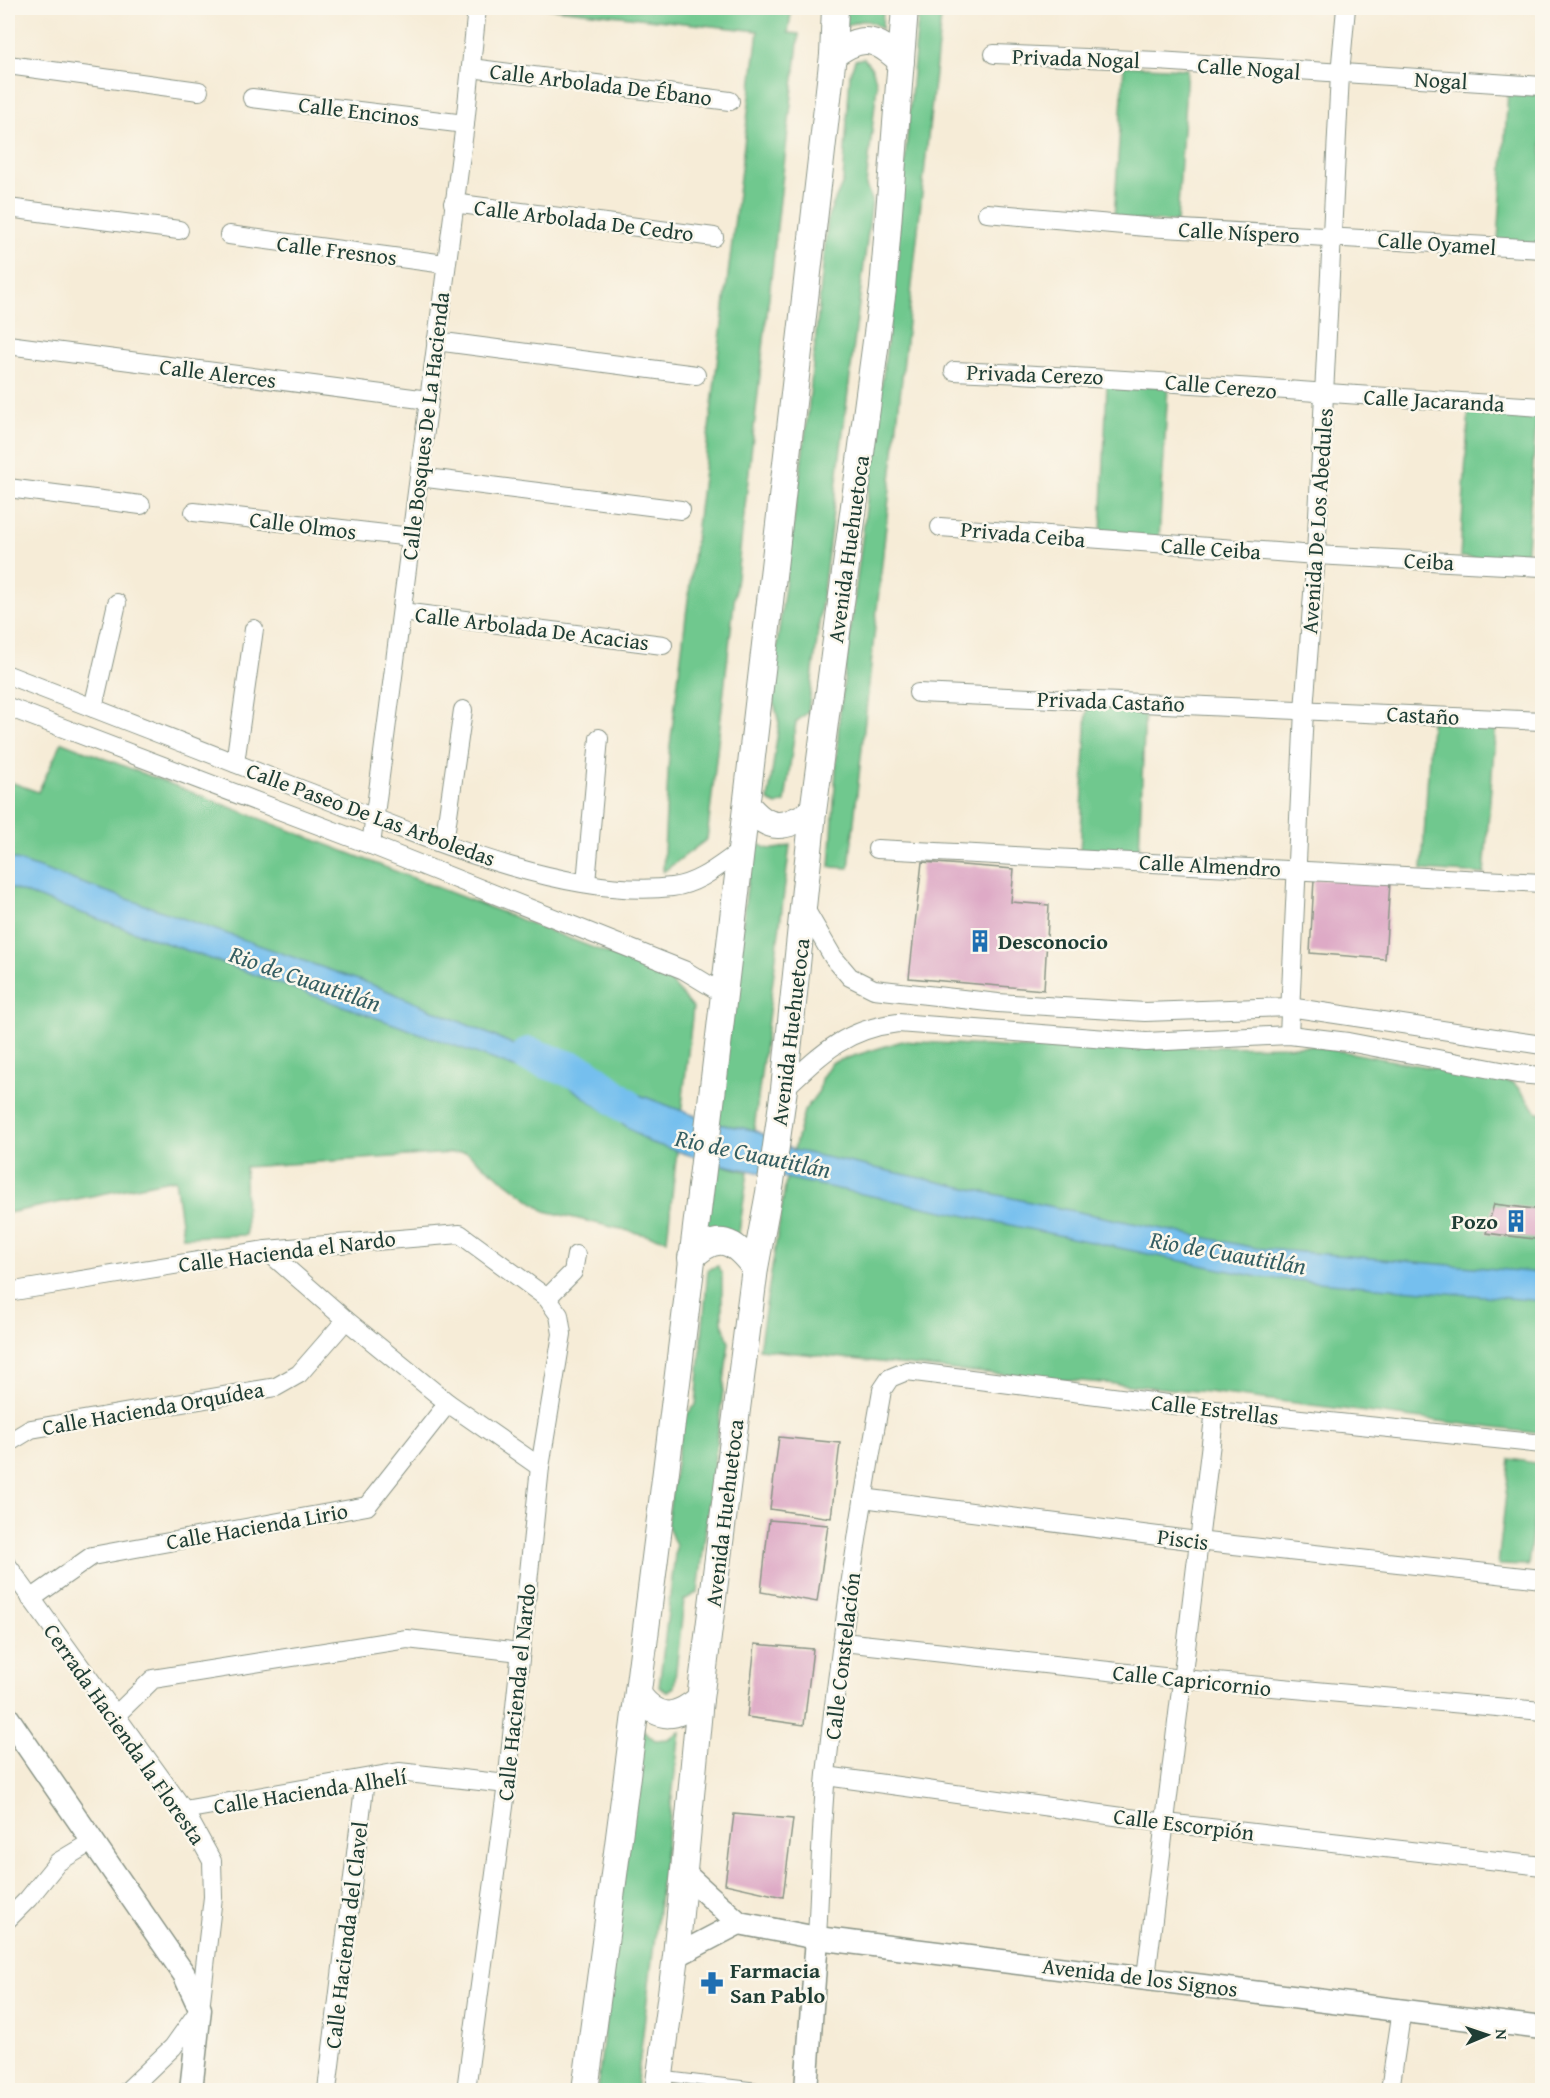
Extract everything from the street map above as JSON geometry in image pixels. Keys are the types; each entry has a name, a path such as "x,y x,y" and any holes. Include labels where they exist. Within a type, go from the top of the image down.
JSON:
{"main road":[{"path":"585,2091 639,1696 739,852 747,806 833,55 835,8"},
{"name":"Avenida Huehuetoca","path":"659,2083 685,1874 700,1699 755,1268 771,1182 784,1089 813,812 883,289 905,8"},
{"path":"833,55 849,43 867,39 885,46 902,61"},
{"path":"747,806 758,819 774,826 791,824 813,812"},
{"path":"691,1258 705,1244 725,1242 742,1251 755,1268"},
{"path":"639,1696 650,1710 667,1715 684,1712 700,1699"}],"street":[{"name":"Calle Bosques De La Hacienda","path":"371,844 465,124 477,8"},
{"name":"Avenida De Los Abedules","path":"1288,1035 1295,869 1316,555 1340,74 1346,8"},
{"name":"Privada Nogal","path":"994,54 1158,61"},
{"name":"Calle Nogal","path":"1158,61 1340,74"},
{"path":"8,65 199,91"},
{"name":"Calle Arbolada De Ébano","path":"471,68 730,101"},
{"name":"Nogal","path":"1340,74 1542,86"},
{"name":"Calle Encinos","path":"252,98 465,124"},
{"name":"Calle Arbolada De Cedro","path":"453,203 714,237"},
{"path":"8,208 178,230"},
{"name":"Calle Níspero","path":"987,213 1146,227 1332,236"},
{"name":"Calle Fresnos","path":"230,235 445,264"},
{"name":"Calle Oyamel","path":"1332,236 1542,249"},
{"path":"436,341 696,375"},
{"name":"Calle Alerces","path":"8,345 428,400"},
{"name":"Privada Cerezo","path":"954,370 1117,377"},
{"name":"Calle Cerezo","path":"1117,377 1325,394"},
{"name":"Calle Jacaranda","path":"1325,394 1542,407"},
{"path":"419,477 681,510"},
{"path":"8,488 141,505"},
{"name":"Calle Olmos","path":"194,512 411,537"},
{"name":"Privada Ceiba","path":"940,527 1107,540"},
{"name":"Calle Ceiba","path":"1107,540 1316,555"},
{"name":"Ceiba","path":"1316,555 1542,567"},
{"path":"93,708 117,603"},
{"name":"Calle Arbolada De Acacias","path":"402,612 663,645"},
{"path":"235,763 254,629"},
{"name":"Calle Paseo De Las Arboledas","path":"8,675 374,818 515,866 586,883 630,890 674,887 695,882 739,852"},
{"name":"Privada Castaño","path":"918,693 1304,710"},
{"name":"Calle Paseo De Las Arboledas","path":"8,707 371,844 684,970 722,993"},
{"path":"444,843 463,710"},
{"name":"Castaño","path":"1304,710 1542,721"},
{"path":"586,883 599,738"},
{"name":"Calle Almendro","path":"877,849 1542,883"},
{"path":"804,907 833,957 850,977 874,989 998,1003 1145,1012 1289,1007 1542,1045"},
{"path":"1145,1012 1146,1042"},
{"path":"784,1089 829,1046 849,1035 888,1024 1005,1030 1146,1042 1288,1035 1348,1042 1518,1074 1542,1076"},
{"name":"Calle Hacienda el Nardo","path":"8,1292 266,1250 460,1234 547,1298 559,1315 562,1334 540,1467 507,1784 466,2091"},
{"path":"266,1250 346,1320 448,1403 540,1467"},
{"path":"547,1298 573,1272 576,1255"},
{"name":"Calle Hacienda Orquídea","path":"8,1443 31,1429 276,1387 299,1374 346,1320"},
{"name":"Calle Estrellas","path":"890,1378 907,1371 1215,1410 1542,1444"},
{"name":"Calle Constelación","path":"818,1938 826,1776 843,1642 863,1498 882,1390 890,1378"},
{"name":"Calle Hacienda Lirio","path":"31,1599 92,1556 366,1506 448,1403"},
{"path":"1146,1977 1166,1823 1197,1540 1215,1410"},
{"name":"Piscis","path":"863,1498 1197,1540 1542,1579"},
{"name":"Cerrada Hacienda la Floresta","path":"8,1566 184,1810 212,1861 213,1897 191,2091"},
{"path":"116,1716 153,1678 407,1639 520,1652"},
{"name":"Calle Capricornio","path":"843,1642 1182,1679 1542,1711"},
{"path":"10,1726 173,1955 200,2009 173,2047 128,2091"},
{"name":"Calle Hacienda Alhelí","path":"184,1810 399,1773 507,1784"},
{"name":"Calle Escorpión","path":"826,1776 1166,1823 1542,1866"},
{"name":"Calle Hacienda del Clavel","path":"327,2091 364,1780"},
{"path":"8,1919 28,1899 58,1862 93,1841"},
{"path":"676,1956 739,1923 685,1874"},
{"name":"Avenida de los Signos","path":"739,1923 818,1938 1542,2028"},
{"path":"806,2091 818,1938"},
{"path":"1390,2091 1402,2009"}],"lane":[{"path":"659,2083 778,2091"}],"green space":[{"path":"546,8 792,8 788,33 799,34 707,839 663,872 669,754 758,31"},
{"path":"846,8 883,8 882,29 864,21 845,27"},
{"path":"919,8 942,8 849,868 830,867 839,720 891,312"},
{"path":"864,58 873,70 877,85 866,186 872,200 808,712 796,722 785,802 777,805 768,801 779,723 771,690 808,413 828,216 843,182 850,74 855,60"},
{"path":"1124,66 1187,69 1177,222 1114,219"},
{"path":"1508,92 1542,95 1542,244 1498,241"},
{"path":"1107,384 1168,386 1159,540 1101,535"},
{"path":"1469,407 1537,411 1526,562 1460,557"},
{"path":"1087,707 1145,708 1139,854 1080,853"},
{"path":"1431,722 1496,724 1484,874 1422,870"},
{"path":"62,742 666,976 693,1008 667,1240 545,1211 466,1152 245,1167 246,1235 183,1237 175,1179 8,1213 8,781 38,792"},
{"path":"753,840 770,849 790,845 754,1130 717,1124"},
{"path":"902,1041 1022,1048 1314,1046 1514,1083 1538,1113 1542,1113 1542,1434 1208,1392 963,1371 759,1349 786,1180 804,1111 819,1091 821,1079 831,1063"},
{"path":"714,1163 748,1172 738,1239 723,1228 704,1232"},
{"path":"718,1266 722,1274 722,1322 729,1342 698,1592 684,1600 674,1687 667,1692 659,1687 676,1546 667,1524 683,1418 696,1405 708,1269"},
{"path":"1510,1459 1541,1464 1528,1566 1498,1565"},
{"path":"642,1729 655,1740 668,1739 680,1732 636,2090 597,2090"}],"water":[{"path":"8,857 381,988 576,1071 717,1124 754,1130 793,1150 1044,1205 1256,1248 1542,1273 1542,1301 1258,1277 714,1163 649,1142 568,1086 8,887"}],"building":[{"name":"Desconocio","path":"922,862 1014,869 1011,902 1049,905 1044,990 909,978"},
{"path":"1314,879 1390,882 1385,959 1310,953"},
{"name":"Pozo","path":"1494,1204 1542,1210 1542,1240 1486,1233"},
{"path":"779,1437 840,1443 831,1518 770,1509"},
{"path":"769,1520 828,1525 817,1602 761,1592"},
{"path":"755,1644 813,1649 804,1725 747,1717"},
{"path":"734,1814 793,1819 783,1897 725,1884"}],"waterway":[{"name":"Rio de Cuautitlán","path":"529,1055 585,1074 625,1105"}],"place":[{"name":"Desconocio","path":"980,941"},
{"name":"Pozo","path":"1516,1221"},
{"name":"Farmacia San Pablo","path":"712,1983"}]}
